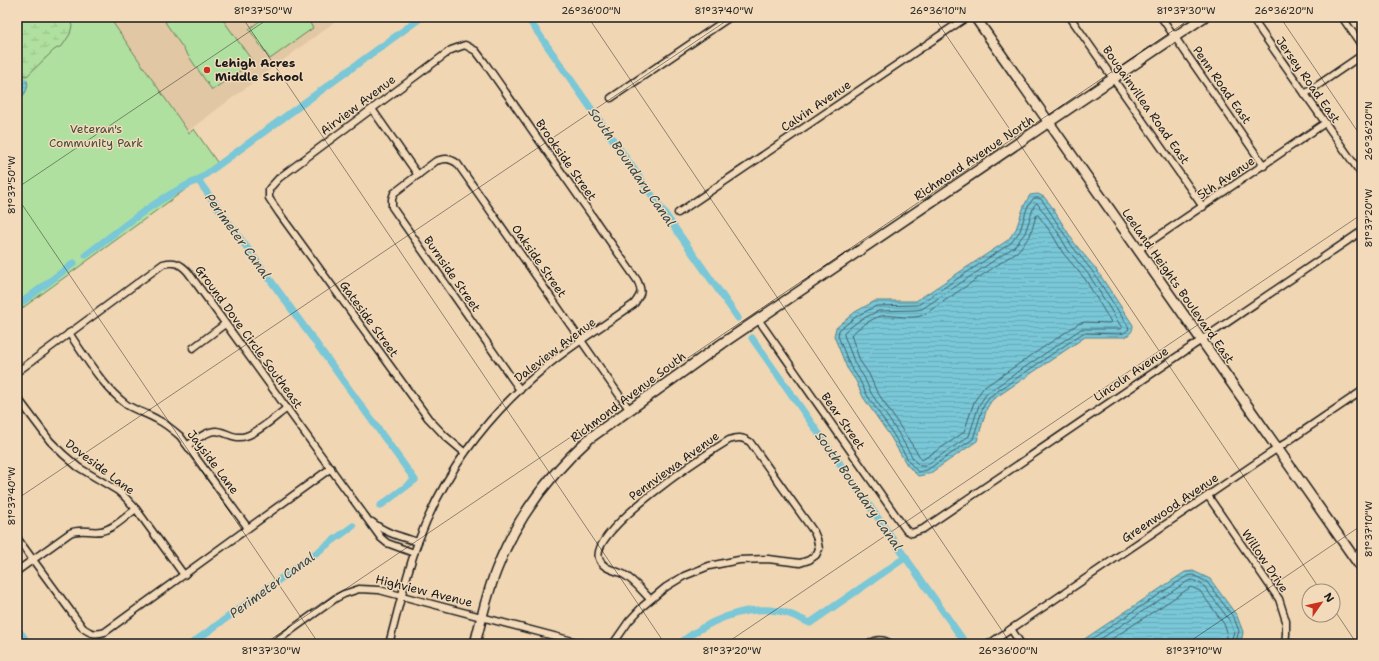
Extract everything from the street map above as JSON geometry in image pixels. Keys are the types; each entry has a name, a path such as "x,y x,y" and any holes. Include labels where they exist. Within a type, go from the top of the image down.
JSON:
{"street":[{"path":"611,98 730,17"},
{"name":"Calvin Avenue","path":"678,213 967,17"},
{"name":"Leeland Heights Boulevard East","path":"975,17 1362,569"},
{"name":"Bougainvillea Road East","path":"1070,17 1203,207"},
{"name":"Penn Road East","path":"1161,17 1264,166"},
{"name":"Richmond Avenue North","path":"758,319 1204,17"},
{"name":"Jersey Road East","path":"1251,17 1362,175"},
{"path":"1342,17 1362,46"},
{"name":"Airview Avenue","path":"269,189 279,178 451,50 465,46"},
{"name":"Brookside Street","path":"465,46 476,51 485,63 637,280 641,294"},
{"path":"1305,94 1362,55"},
{"path":"372,109 418,175"},
{"name":"5th Avenue","path":"1138,250 1264,166 1325,123"},
{"name":"Oakside Street","path":"418,175 436,161 450,159 457,163 629,409"},
{"name":"Burnside Street","path":"418,175 394,193 392,207 520,390"},
{"name":"Gateside Street","path":"269,189 269,198 278,213 414,399 437,429 466,453"},
{"name":"Lincoln Avenue","path":"912,533 923,529 1362,231"},
{"name":"Ground Dove Circle Southeast","path":"17,372 163,264 170,262 177,263 183,266 188,272 224,324 381,538 387,543 414,553"},
{"name":"Daleview Avenue","path":"389,644 418,542 429,516 449,477 466,453 491,420 520,390 548,365 634,304 641,294"},
{"name":"Richmond Avenue South","path":"475,644 492,582 500,560 521,519 550,478 574,452 590,438 758,319"},
{"name":"Bear Street","path":"758,319 906,530 912,533"},
{"path":"193,348 224,324"},
{"name":"Jayside Lane","path":"69,333 103,380 118,397 136,410 173,429 188,445 248,528"},
{"name":"Greenwood Avenue","path":"990,644 1362,391"},
{"name":"Doveside Lane","path":"17,397 50,442 84,471 118,491 125,497 136,509 184,575"},
{"path":"188,445 206,433 214,431 239,438 246,436 254,433 287,408"},
{"name":"Pennviewa Avenue","path":"737,437 744,438 750,442 814,532 819,549 816,555 809,560 800,563 759,559 733,561 709,566 675,581 650,599 631,579 603,565 599,558 598,551 601,545 626,516 656,490 721,445 737,437"},
{"path":"17,538 83,628 90,633 97,634 105,632 331,468"},
{"name":"Willow Drive","path":"1208,496 1279,599 1286,621 1285,643"},
{"path":"17,571 70,532 77,530 102,531 109,529 136,509"},
{"path":"367,518 379,528 418,542"},
{"path":"1353,557 1362,551"},
{"name":"Highview Avenue","path":"272,644 336,598 351,591 367,588 584,644"},
{"path":"613,644 629,621 650,599"},
{"path":"1011,629 1021,644"},
{"path":"869,644 878,640 885,640 891,644"},
{"path":"1285,643 1294,644"}],"shaded area":[{"name":"Lehigh Acres Middle School","path":"109,17 341,17 188,131"}],"green space":[{"name":"Veteran's Community Park","path":"17,17 109,17 189,133 194,129 219,165 17,312"},
{"path":"17,17 74,17 70,34 63,45 54,50 27,76 17,74"},
{"path":"173,17 221,17 253,62 212,90 165,22"},
{"path":"265,17 306,17 313,28 270,59 249,29"}],"water":[{"path":"17,77 26,80 28,87 24,95 17,101"},
{"path":"1038,194 1044,197 1050,204 1075,244 1096,269 1133,325 1132,331 1125,337 1085,337 992,400 987,408 977,441 929,474 918,476 907,465 890,436 863,397 856,381 847,368 834,336 836,328 855,312 875,301 916,301 1008,240 1016,229 1024,206 1030,195"},
{"path":"1193,571 1210,579 1237,616 1243,632 1242,638 1238,644 1077,644 1185,572"}],"waterway":[{"name":"Perimeter Canal","path":"380,506 415,480 198,180 422,17"},
{"name":"South Boundary Canal","path":"527,17 738,318"},
{"path":"86,255 126,224 154,205 183,187 198,180"},
{"path":"17,306 74,263"},
{"name":"South Boundary Canal","path":"752,338 966,644"},
{"name":"Perimeter Canal","path":"191,644 353,526"},
{"path":"679,644 713,622 738,613 765,610 782,612 810,623 906,557"},
{"path":"17,628 29,644"}],"place":[{"name":"Lehigh Acres Middle School","path":"207,70"}]}
